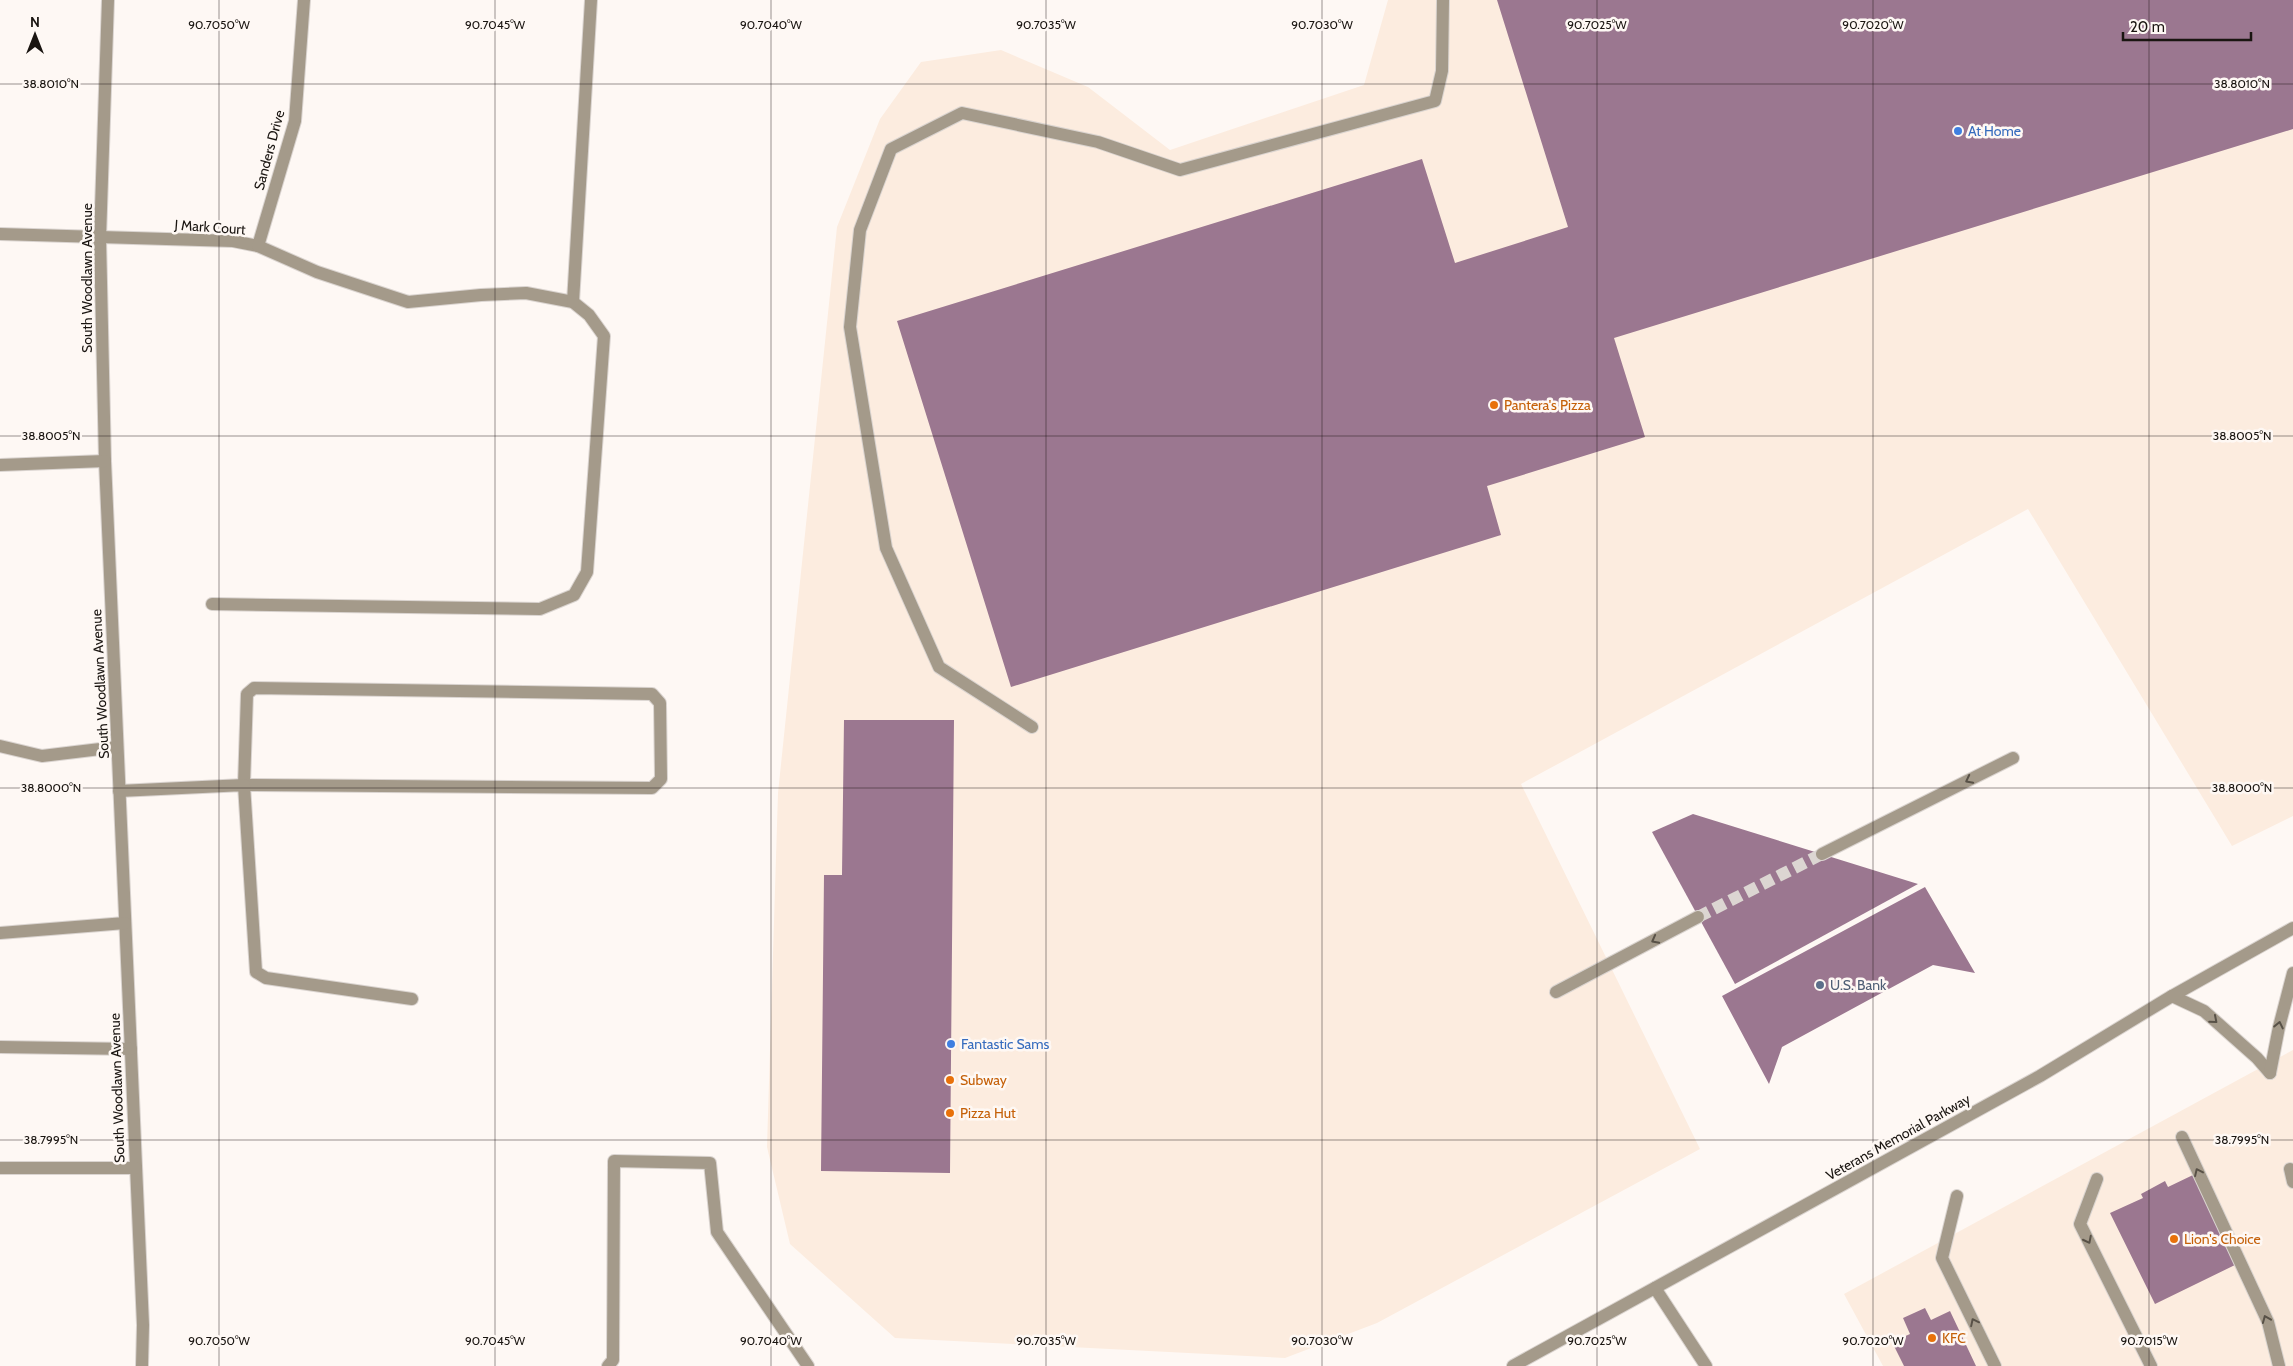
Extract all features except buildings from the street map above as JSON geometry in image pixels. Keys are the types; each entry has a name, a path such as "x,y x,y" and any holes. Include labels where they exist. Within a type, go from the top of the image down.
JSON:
{"street":[{"name":"South Woodlawn Avenue","path":"108,0 100,238 105,461 143,1325 142,1366"},
{"name":"Sanders Drive","path":"258,246 295,121 304,0"},
{"path":"212,604 540,609 574,595 587,572 604,336 589,315 573,302 591,0"},
{"path":"1032,727 939,667 886,548 850,327 860,230 891,149 962,113 1098,142 1180,170 1435,101 1442,71 1443,0"},
{"name":"J Mark Court","path":"0,234 233,241 258,246 317,272 408,302 481,295 526,294 573,302"},
{"path":"0,465 105,461"},
{"path":"119,791 244,785 652,788 661,780 660,703 652,694 254,688 247,694 244,785 256,972 266,978 412,999"},
{"path":"0,746 42,756 118,747"},
{"path":"1822,854 2013,758"},
{"path":"1556,992 1698,917"},
{"path":"0,933 125,923"},
{"name":"Veterans Memorial Parkway","path":"1513,1366 2040,1076 2172,996 2293,928"},
{"path":"2172,996 2204,1010 2270,1073 2279,1027 2293,973"},
{"path":"0,1047 131,1048"},
{"path":"2182,1137 2268,1322 2279,1366"},
{"path":"608,1366 613,1360 614,1160 710,1163 717,1232 808,1366"},
{"path":"0,1168 136,1168"},
{"path":"2290,1169 2293,1182"},
{"path":"2097,1179 2080,1224 2151,1366"},
{"path":"1957,1196 1942,1258 1995,1366"},
{"path":"1655,1288 1706,1366"}],"shaded area":[{"path":"1388,0 2293,0 2293,816 2232,846 2028,509 1521,784 1700,1149 1377,1323 1285,1358 895,1338 790,1244 767,1147 778,793 837,227 880,119 921,62 1001,50 1088,87 1170,150 1364,85"},
{"path":"2293,1050 2293,1366 1883,1366 1844,1294"}],"tunnel":[{"path":"1698,917 1822,854"}],"place":[{"name":"At Home","path":"1958,131"},
{"name":"Pantera's Pizza","path":"1494,405"},
{"name":"U.S. Bank","path":"1820,985"},
{"name":"Fantastic Sams","path":"951,1044"},
{"name":"Subway","path":"950,1080"},
{"name":"Pizza Hut","path":"950,1113"},
{"name":"Lion's Choice","path":"2174,1239"},
{"name":"KFC","path":"1932,1338"}]}
